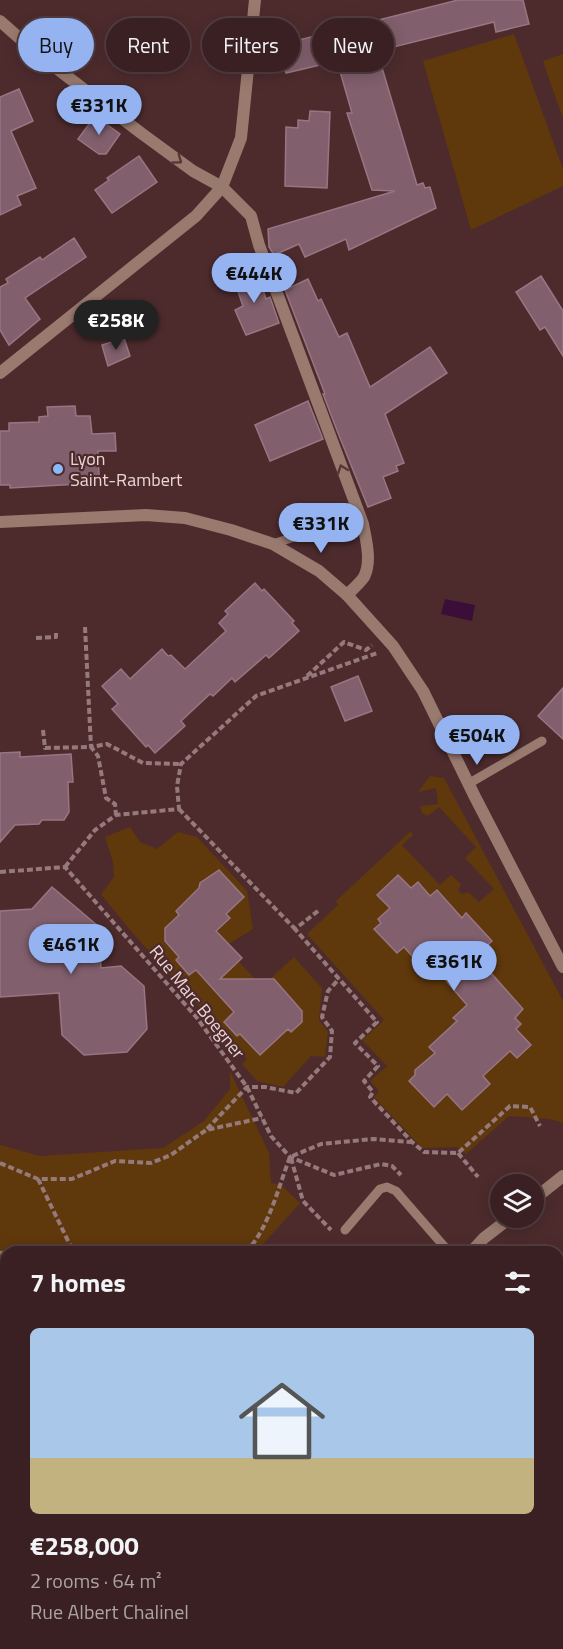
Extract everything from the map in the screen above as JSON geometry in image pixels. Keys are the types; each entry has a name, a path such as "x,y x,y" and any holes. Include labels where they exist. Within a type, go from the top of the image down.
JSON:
{"street":[{"path":"0,373 196,216 222,187 241,138 255,0"},
{"path":"0,21 34,51 141,134 193,171 222,187 251,216 259,245 363,524 368,549 366,569 364,577 347,595"},
{"path":"0,522 146,515 185,518 273,544 319,571 347,595 393,646 423,691 468,784 563,967"},
{"path":"544,1191 563,1176"},
{"path":"477,1246 497,1228"}],"lane":[{"path":"273,544 342,521 363,524"},
{"path":"468,784 542,741"},
{"path":"345,1230 380,1189 387,1186 396,1191 444,1246"}],"path":[{"path":"85,627 91,747 98,756 106,798 115,804 116,814"},
{"path":"36,638 56,638 56,630"},
{"path":"304,679 344,642 366,650 383,635"},
{"path":"370,656 256,696 181,764 177,786 179,809 296,929 377,1022 355,1042 378,1066 364,1081 373,1092 370,1096 412,1142 424,1152 458,1153 510,1106 530,1107 540,1126"},
{"path":"43,730 45,748 91,747 107,744 143,763 181,764"},
{"path":"0,872 65,867 95,830 116,814 179,809"},
{"name":"Rue Marc Boegner","path":"65,867 197,1018 247,1087 271,1136 291,1157"},
{"path":"296,929 318,911"},
{"path":"0,1163 38,1179 72,1179 115,1161 151,1163 171,1155 206,1130 247,1087 265,1087 296,1093 330,1057 332,1031 322,1017 328,991 339,979"},
{"path":"206,1130 262,1118"},
{"path":"252,1246 264,1224 291,1157 321,1144 373,1139 412,1142"},
{"path":"458,1153 478,1177"},
{"path":"291,1157 303,1201 334,1234"},
{"path":"38,1179 71,1246"}],"shaded area":[{"path":"514,34 563,169 563,186 471,230 423,61"},
{"path":"563,54 563,119 543,61"},
{"path":"445,599 475,605 472,621 441,614"},
{"path":"430,776 444,778 563,1001 563,1123 550,1119 509,1116 466,1154 457,1147 422,1148 374,1097 379,1091 370,1081 387,1066 362,1040 384,1020 307,934 338,905 336,901 411,831 413,835 402,845 440,885 451,875 461,884 458,890 462,894 468,892 479,902 494,889 465,858 476,847 439,807 428,816 422,813 420,806 438,804 436,788 418,792"},
{"path":"130,827 140,842 157,849 178,832 197,837 247,891 253,929 229,944 242,958 239,962 262,986 294,957 322,988 319,1020 328,1032 325,1057 311,1056 283,1087 257,1081 242,1064 247,1059 129,929 101,894 114,877 113,862 105,837"},
{"path":"230,1071 269,1153 271,1183 280,1184 300,1203 261,1246 0,1246 0,1145 40,1156 163,1148 204,1121 230,1089"}],"building":[{"path":"458,0 523,0 529,24 496,32 494,22 394,47 394,18 386,18"},
{"path":"312,37 312,67 300,70 300,40"},
{"path":"340,72 383,72 417,185 423,183 425,188 430,187 436,208 349,250 346,239 305,257 299,244 274,255 269,247 268,229 395,191 372,190 347,113 352,113"},
{"path":"19,89 33,121 11,131 36,188 17,196 21,205 0,215 0,97"},
{"path":"310,111 330,112 327,188 285,186 286,127 298,128 298,120 309,121"},
{"path":"95,116 120,134 106,154 99,154 78,139"},
{"path":"139,156 157,182 112,213 95,190 109,180 107,178"},
{"path":"74,238 86,257 25,298 40,319 9,345 0,330 0,287 8,283 6,279 40,257 42,260"},
{"path":"256,269 266,299 270,297 279,323 246,335 235,310 243,306 233,277"},
{"path":"541,276 563,311 563,356 545,327 540,330 516,292"},
{"path":"308,279 318,301 321,299 339,337 347,333 370,387 430,347 447,373 385,414 404,463 396,466 398,471 383,477 391,498 368,507 285,290"},
{"path":"124,338 130,356 108,366 102,345"},
{"path":"308,401 323,439 270,461 255,425"},
{"path":"75,406 76,416 90,416 92,434 115,433 116,451 98,451 99,475 79,476 79,484 10,488 10,485 0,485 0,431 9,431 9,423 39,422 39,417 48,416 47,407"},
{"path":"255,583 262,591 264,589 294,621 292,623 299,631 269,658 266,655 235,682 232,678 213,696 210,694 181,721 185,726 155,753 148,745 146,747 112,709 118,704 102,686 121,669 130,679 162,649 185,669 226,631 219,623 228,614 225,611"},
{"path":"358,676 372,711 345,721 331,687"},
{"path":"563,688 563,739 538,716"},
{"path":"20,752 20,757 71,754 73,782 68,782 69,812 64,820 42,820 39,824 15,825 0,842 0,753"},
{"path":"219,870 244,897 226,914 230,918 216,931 242,958 220,979 274,979 302,1011 302,1022 291,1032 288,1029 260,1055 240,1034 237,1036 224,1022 234,1012 196,970 189,975 176,960 179,957 165,941 165,928 179,915 176,911 199,888 200,883"},
{"path":"398,875 411,888 418,882 430,896 437,890 462,918 466,913 492,941 476,956 523,1009 515,1018 521,1024 516,1029 531,1045 517,1058 510,1051 483,1076 490,1084 462,1110 447,1094 434,1107 409,1081 415,1075 415,1070 435,1053 429,1047 457,1021 453,1018 467,1005 436,969 429,975 404,947 397,953 374,929 381,923 378,919 390,908 377,895"},
{"path":"52,887 98,926 101,968 121,966 144,986 147,1029 127,1052 84,1055 62,1035 59,993 0,997 0,911 32,909"}],"place":[{"name":"Lyon Saint-Rambert","path":"58,469"}]}
